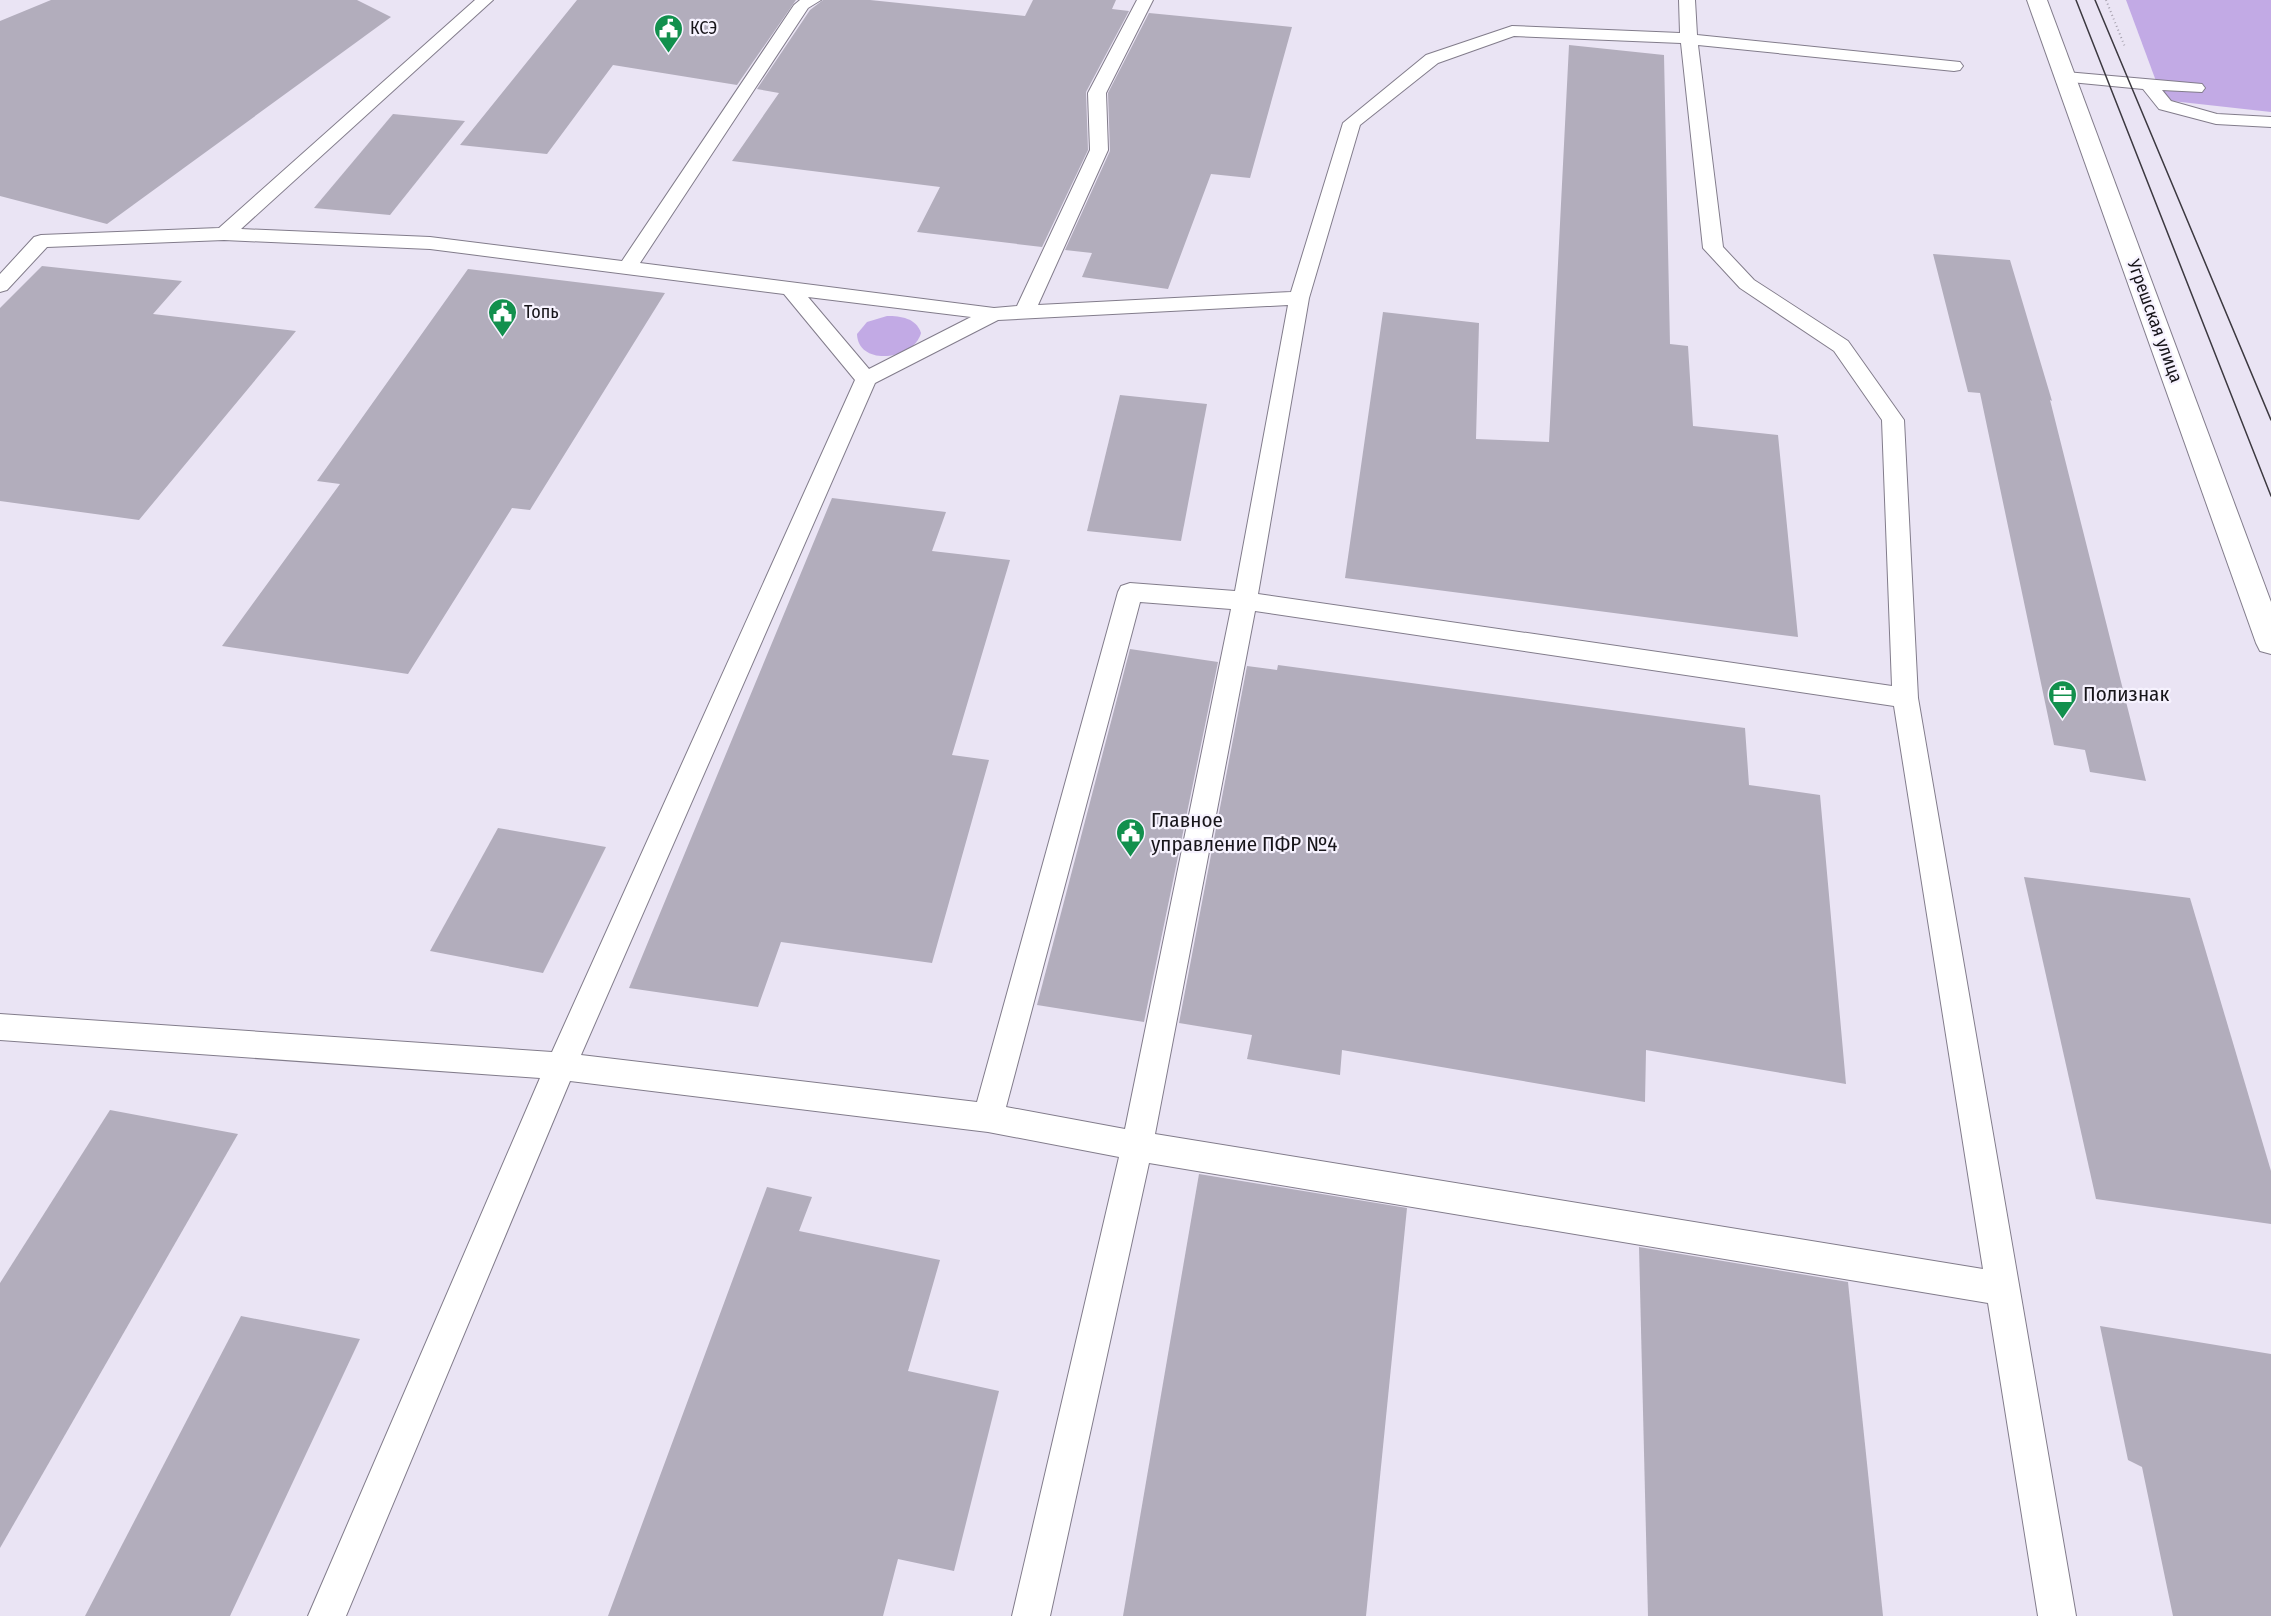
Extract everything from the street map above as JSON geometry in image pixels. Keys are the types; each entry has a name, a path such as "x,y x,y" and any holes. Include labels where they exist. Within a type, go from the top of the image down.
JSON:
{"street":[{"name":"Угрешская улица","path":"2037,0 2271,643"}],"lane":[{"path":"224,234 485,0"},
{"path":"627,268 802,5 813,0"},
{"path":"1025,312 1099,150 1097,93 1145,0"},
{"path":"1687,0 1689,39 1713,248 1747,284 1841,346 1893,420 1905,698 2057,1616"},
{"path":"1031,1616 1137,1146 1245,601 1299,298 1352,123 1432,59 1512,31 1647,35 1954,66"},
{"path":"2066,77 2196,88"},
{"path":"2144,84 2165,105 2216,119 2271,122"},
{"path":"0,286 41,241 224,234 430,243 994,314 1299,298"},
{"path":"792,289 866,379"},
{"path":"327,1616 561,1066 866,379 994,314"},
{"path":"988,1118 1130,592 1245,601 1905,698"},
{"path":"0,1027 561,1066 988,1118 1137,1146 2003,1290"}],"path":[{"path":"2106,0 2144,84"}],"shaded area":[{"path":"2126,0 2271,0 2271,112 2163,100"},
{"path":"887,316 903,317 916,324 921,333 916,342 898,354 887,356 866,352 860,345 857,334 867,322"}],"building":[{"path":"51,0 357,0 391,17 107,224 0,196 0,21"},
{"path":"577,0 796,0 737,85 613,65 547,154 460,145"},
{"path":"823,0 870,0 1025,16 1033,0 1116,0 1112,9 1129,11 1086,92 1088,150 1042,247 917,232 940,187 732,161 779,93 757,89 810,10"},
{"path":"1149,13 1292,27 1250,178 1211,174 1168,289 1082,277 1092,253 1065,250 1110,151 1108,93"},
{"path":"1569,45 1664,55 1670,344 1688,346 1693,426 1778,435 1798,637 1345,578 1383,312 1479,323 1476,439 1549,442"},
{"path":"393,114 465,121 390,215 314,208"},
{"path":"1933,254 2010,260 2052,401 2050,400 2146,781 2090,772 2085,750 2054,745 1980,393 1968,392"},
{"path":"42,266 182,281 153,314 296,331 139,520 0,501 0,308"},
{"path":"468,269 665,293 530,510 512,508 408,674 222,646 340,484 317,481"},
{"path":"1120,395 1207,404 1181,541 1087,531"},
{"path":"832,498 946,512 932,551 1010,560 952,755 989,760 932,963 781,942 758,1007 629,988"},
{"name":"Главное управление ПФР №4","path":"1130,649 1218,662 1144,1022 1037,1005"},
{"path":"1278,665 1745,728 1749,785 1820,795 1846,1084 1646,1050 1645,1102 1342,1050 1340,1075 1247,1059 1252,1035 1179,1023 1247,666 1277,670"},
{"path":"498,828 606,847 543,973 430,951"},
{"path":"2024,877 2190,898 2271,1171 2271,1224 2096,1199"},
{"path":"110,1110 238,1134 0,1548 0,1283"},
{"path":"1199,1174 1407,1208 1366,1616 1123,1616"},
{"path":"767,1187 812,1197 799,1231 940,1260 908,1371 999,1391 954,1571 898,1559 883,1616 608,1616"},
{"path":"1639,1247 1848,1282 1883,1616 1648,1616"},
{"path":"241,1316 360,1339 230,1616 85,1616"},
{"path":"2100,1326 2271,1354 2271,1616 2173,1616 2142,1467 2128,1460"}],"tram line":[{"path":"2076,0 2271,496"},
{"path":"2095,0 2271,420"}],"place":[{"name":"КСЭ","path":"669,54"},
{"name":"Топь","path":"503,338"},
{"name":"Полизнак","path":"2062,720"},
{"name":"Главное управление ПФР №4","path":"1130,858"}]}
